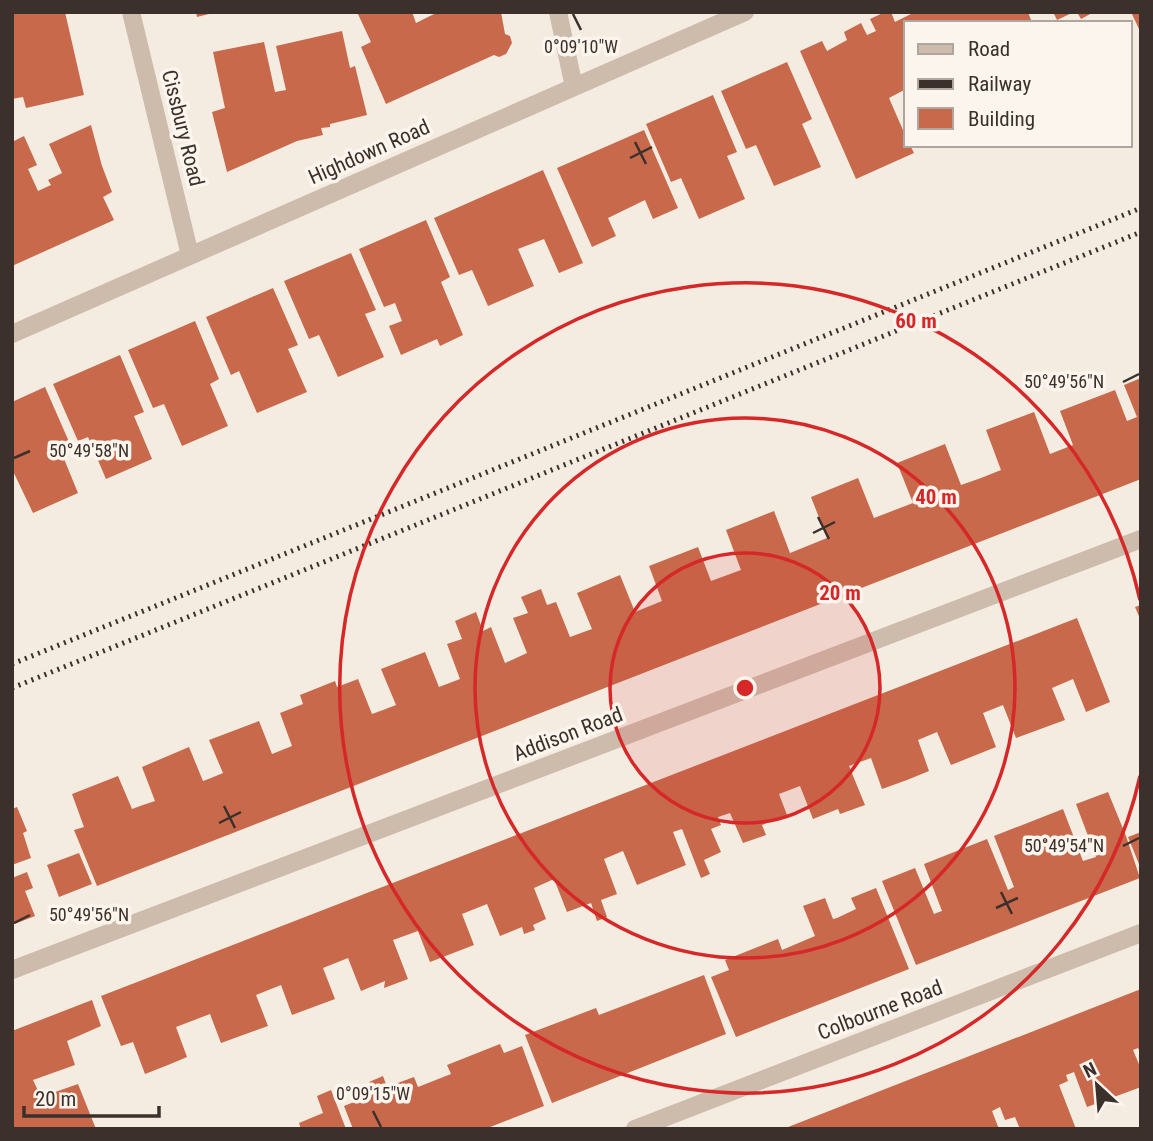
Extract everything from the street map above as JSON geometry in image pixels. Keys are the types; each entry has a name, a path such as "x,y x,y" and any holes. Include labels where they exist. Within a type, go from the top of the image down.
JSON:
{"street":[{"name":"Cissbury Road","path":"131,12 190,255"},
{"path":"558,12 574,87"},
{"name":"Highdown Road","path":"12,334 745,12"},
{"name":"Addison Road","path":"12,970 1141,540"},
{"name":"Colbourne Road","path":"635,1129 1141,933"}],"building":[{"path":"12,12 65,12 84,95 26,108 23,97 12,99"},
{"path":"196,12 213,12 213,13 197,17"},
{"path":"357,12 412,12 416,23 438,12 501,12 505,34 510,36 512,43 506,54 499,57 494,55 386,104 361,47 371,42"},
{"path":"885,12 891,12 895,22 911,14 910,12 1028,12 1031,20 904,21 904,90 889,98 904,132 904,147 911,147 914,153 856,179 800,51 822,41 827,51 847,40 844,32 861,23 867,35 876,31 870,19"},
{"path":"1053,12 1074,12 1057,20"},
{"path":"1077,12 1094,12 1081,19"},
{"path":"1131,12 1141,12 1141,28 1139,29"},
{"path":"342,31 350,68 355,66 367,115 330,124 330,127 321,128 323,135 297,141 227,172 212,112 225,108 213,52 264,42 275,92 286,90 276,46"},
{"path":"787,62 812,119 802,124 821,167 774,186 756,145 746,149 721,91"},
{"path":"713,95 737,152 727,156 745,199 699,219 681,178 671,182 646,124"},
{"path":"91,125 112,192 103,197 114,220 12,266 12,142 24,136 37,165 28,169 38,191 51,185 48,180 62,173 49,144"},
{"path":"644,130 678,208 653,219 645,200 608,218 616,236 592,247 557,168"},
{"path":"543,170 583,263 559,273 544,239 518,249 534,286 488,306 472,270 459,275 434,218"},
{"path":"426,220 450,277 441,282 463,335 440,346 437,339 401,355 389,326 402,321 395,303 384,307 359,249"},
{"path":"351,253 376,310 365,314 384,357 338,377 319,335 309,339 284,281"},
{"path":"273,288 298,345 288,349 307,392 257,413 239,371 231,375 206,317"},
{"path":"195,321 219,379 210,384 228,426 182,446 164,404 153,408 128,350"},
{"path":"120,355 144,412 134,416 152,459 106,479 88,437 78,441 53,384"},
{"path":"1141,378 1141,479 97,886 74,830 84,827 72,794 118,776 132,809 155,801 142,767 189,747 203,781 211,778 223,773 209,740 259,721 272,754 292,746 280,713 303,704 300,695 335,681 337,687 358,679 372,714 396,705 381,669 425,652 439,687 460,679 447,644 462,639 455,621 476,612 483,631 491,627 505,663 527,653 513,618 528,613 521,597 541,589 547,605 556,602 570,637 592,629 577,593 620,575 635,612 662,601 649,566 698,547 711,581 741,570 726,530 774,511 790,553 827,538 811,497 858,478 874,518 913,503 897,463 945,444 961,485 981,478 1001,470 986,430 1034,412 1050,454 1073,445 1060,411 1115,390 1127,421 1137,417 1124,385"},
{"path":"45,387 70,444 60,449 78,493 33,513 12,469 12,402"},
{"path":"1141,605 1141,621 1135,607"},
{"path":"1077,618 1110,702 1086,712 1073,679 1052,688 1065,720 1016,738 1003,705 983,713 996,747 951,765 937,732 918,740 929,771 907,780 882,789 871,758 849,766 865,805 840,814 838,809 813,819 800,786 779,794 787,815 762,825 766,835 743,843 730,813 718,817 721,825 711,829 721,852 704,860 710,874 701,878 682,829 673,832 686,865 637,885 623,851 604,859 617,894 601,900 607,917 597,921 591,903 567,912 554,879 534,888 546,919 533,925 535,930 524,934 522,927 500,936 487,904 462,914 474,945 430,962 418,931 393,940 408,979 384,988 385,981 361,991 348,958 323,968 335,999 292,1015 281,985 256,995 268,1026 221,1043 210,1014 176,1027 187,1057 145,1074 133,1042 121,1046 101,996"},
{"path":"1108,792 1140,878 916,965 882,881 915,868 934,914 942,911 924,864 987,839 1008,890 1014,887 994,836 1063,809 1083,861 1096,857 1076,804"},
{"path":"17,807 27,831 23,833 31,858 12,865 12,809"},
{"path":"1141,832 1141,869 1128,837"},
{"path":"79,853 92,884 59,897 47,865"},
{"path":"27,872 33,888 25,891 35,916 12,925 12,878"},
{"path":"876,888 909,969 736,1037 711,977 729,970 725,960 778,939 782,950 815,936 803,906 825,898 833,919 856,909 851,898"},
{"path":"704,975 726,1034 552,1103 525,1035 596,1008 599,1015"},
{"path":"1141,989 1141,1054 1138,1048 1133,1050 1141,1069 1141,1087 1087,1107 1074,1072 1066,1075 1068,1081 1059,1085 1076,1129 1020,1129 1015,1117 1005,1120 1000,1107 992,1111 999,1129 783,1129"},
{"path":"92,1000 101,1026 67,1041 75,1065 33,1080 41,1097 78,1084 96,1129 12,1129 12,1031"},
{"path":"500,1044 504,1053 522,1046 544,1106 485,1129 353,1129 344,1106 374,1094 369,1082 383,1076 387,1087 414,1077 418,1087 451,1074 447,1065"},
{"path":"331,1090 346,1129 301,1129 299,1123 323,1113 317,1096"}],"railway":[{"path":"12,664 1141,208"},
{"path":"12,688 1141,232"}]}
